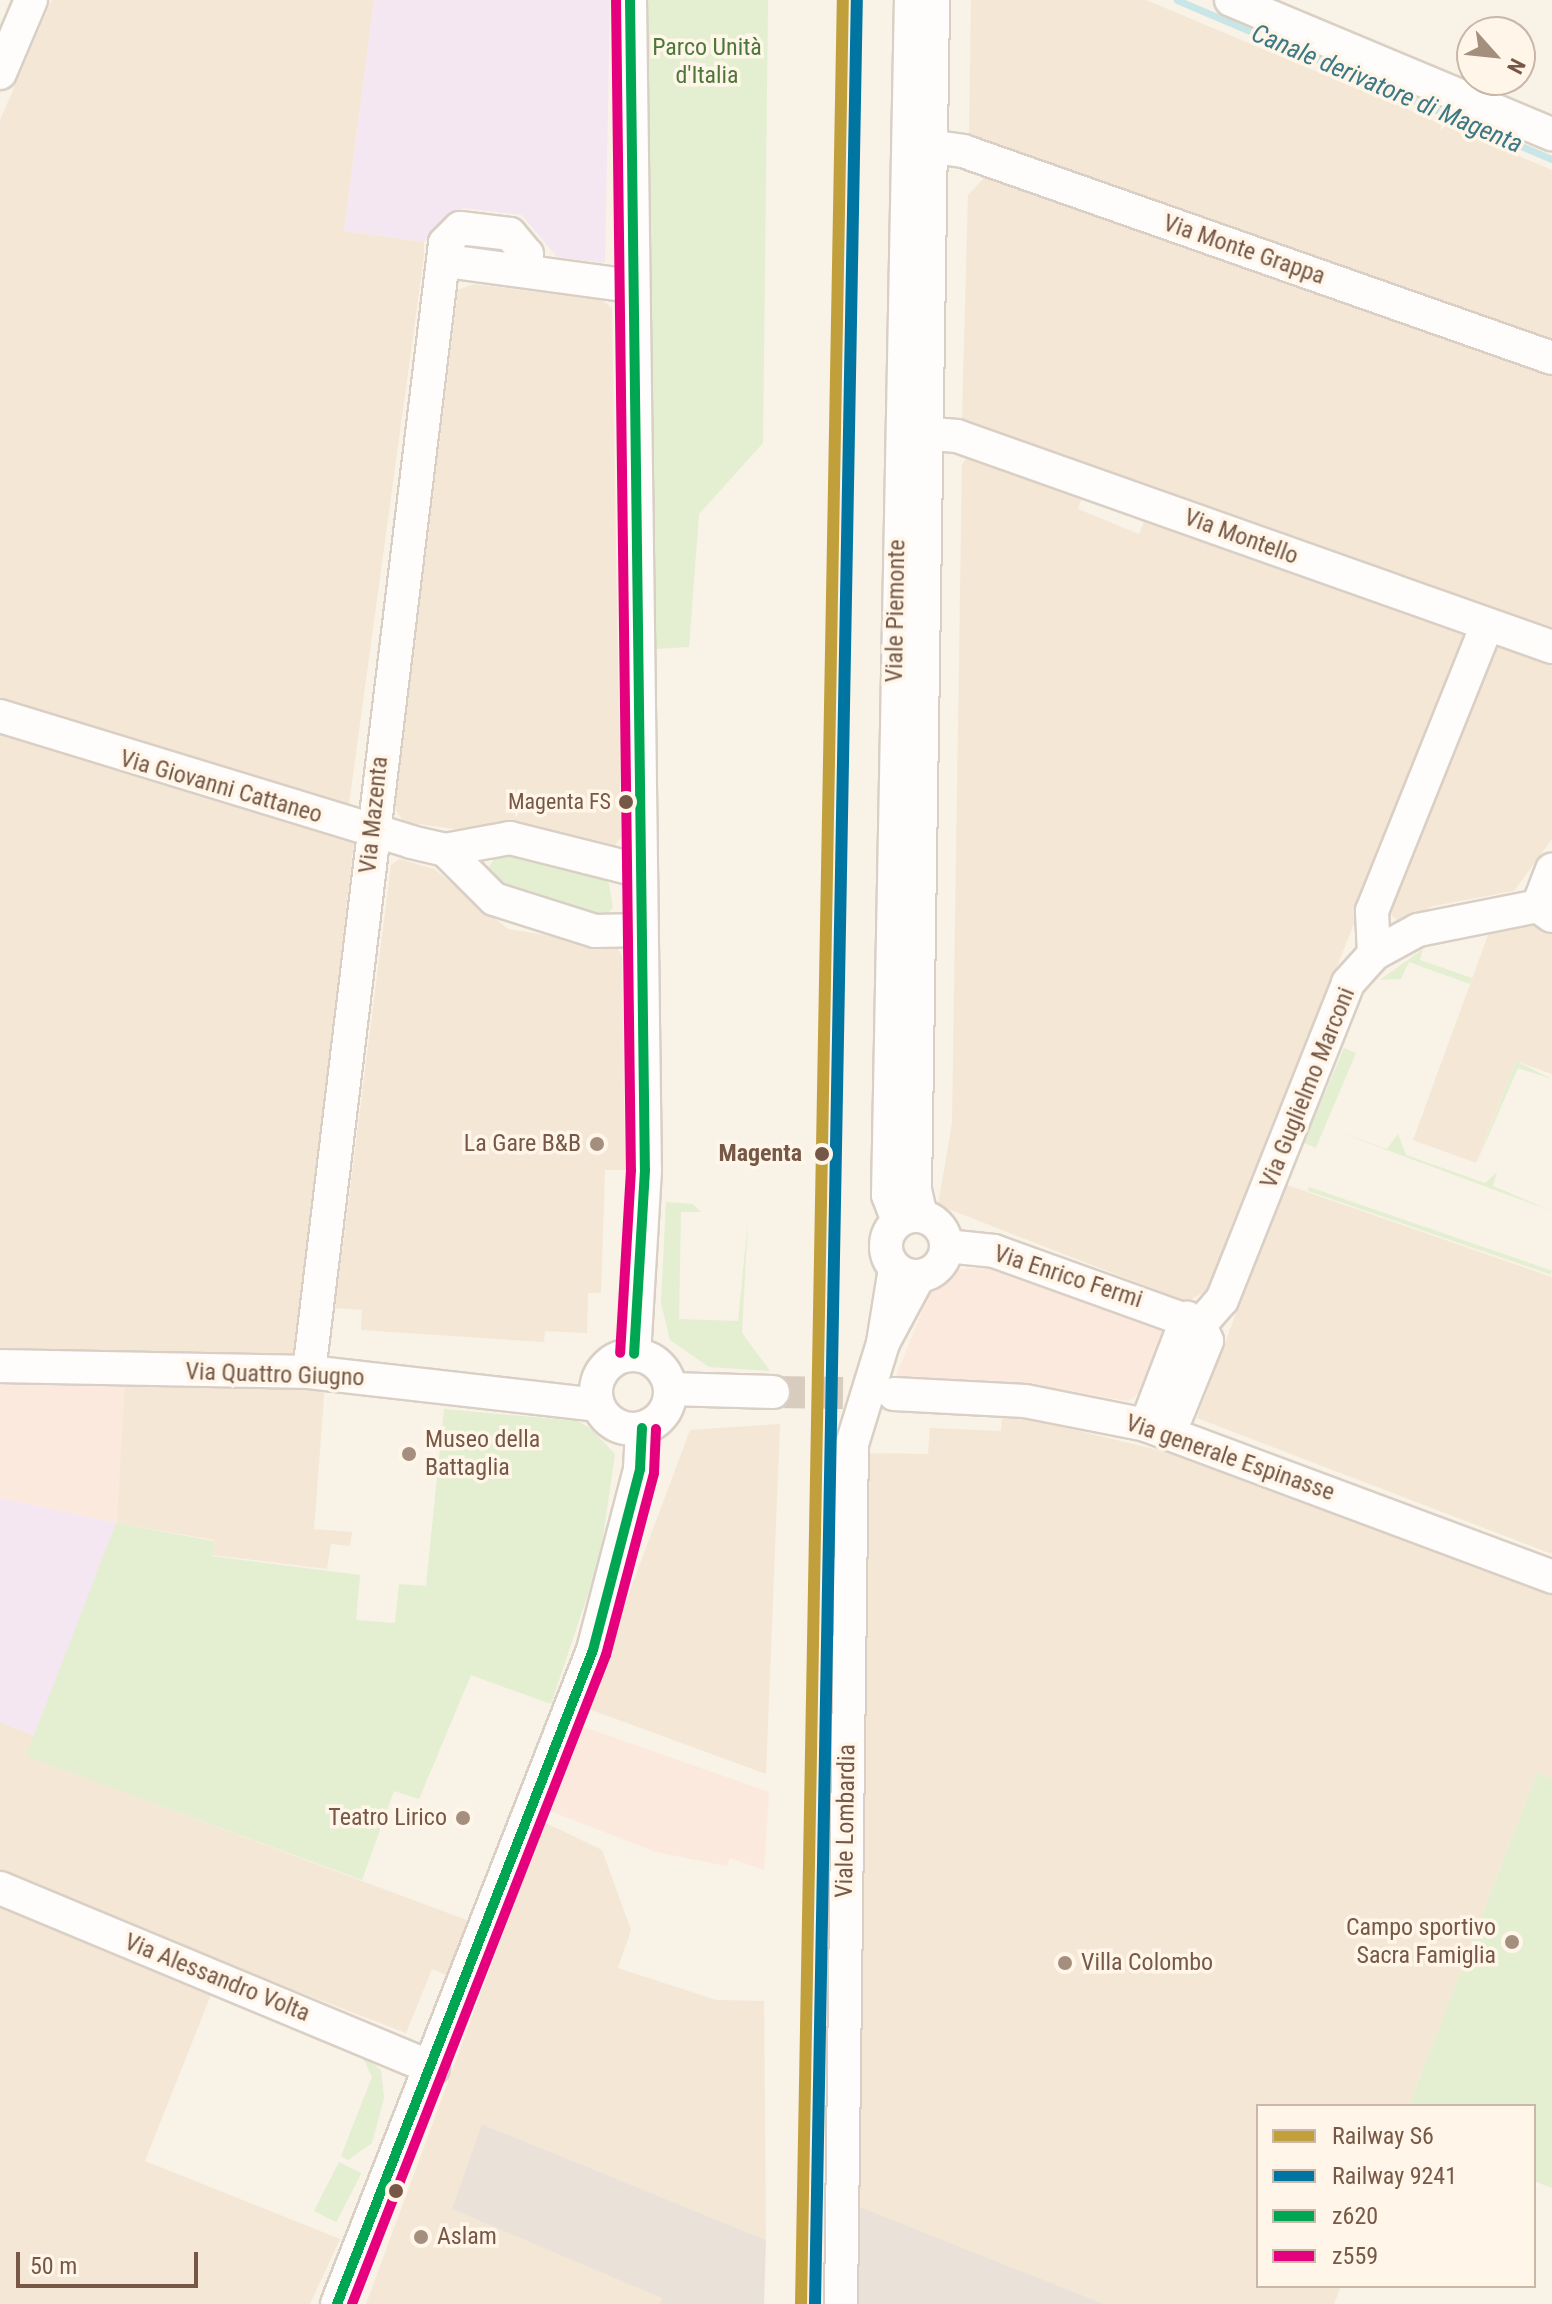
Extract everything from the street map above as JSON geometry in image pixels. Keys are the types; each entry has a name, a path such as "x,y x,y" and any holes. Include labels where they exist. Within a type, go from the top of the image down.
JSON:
{"street":[{"path":"0,73 31,0"},
{"path":"630,0 631,286 645,1190 634,1354"},
{"name":"Viale Piemonte","path":"911,0 903,144 914,432"},
{"name":"Viale Piemonte","path":"910,1218 888,1195 914,432 936,144 933,0"},
{"path":"1231,0 1552,134"},
{"name":"Via Monte Grappa","path":"903,144 936,144 1552,358"},
{"name":"Via Mazenta","path":"309,1372 425,374 447,261 445,243 460,228 510,234 527,254 527,270 631,286"},
{"name":"Via Montello","path":"914,432 1552,647"},
{"path":"1487,625 1372,911 1374,954 1418,930 1545,911 1552,870"},
{"name":"Via Giovanni Cattaneo","path":"0,716 372,832 445,850 510,838 641,871"},
{"path":"445,850 494,899 595,931 641,930"},
{"name":"Via Guglielmo Marconi","path":"1158,1428 1194,1321 1222,1300 1348,983 1374,954"},
{"path":"910,1218 939,1226 946,1246 936,1269 907,1272 885,1244 910,1218"},
{"name":"Via Enrico Fermi","path":"946,1246 994,1251 1194,1321"},
{"name":"Viale Lombardia","path":"841,2304 852,1444 907,1272"},
{"path":"634,1354 658,1364 670,1389 665,1411 642,1428 614,1424 597,1405 603,1369 634,1354"},
{"name":"Via Quattro Giugno","path":"0,1366 309,1372 597,1405"},
{"path":"670,1389 773,1392"},
{"name":"Via generale Espinasse","path":"894,1394 1025,1401 1158,1428 1552,1577"},
{"path":"337,2304 433,2068 593,1650 640,1469 642,1428"},
{"name":"Via Alessandro Volta","path":"0,1888 433,2068"}],"shaded area":[{"path":"52,0 374,0 344,231 424,242 424,256 349,804 0,700 0,120"},
{"path":"374,0 610,0 605,263 557,257 522,215 464,208 424,242 344,231"},
{"path":"971,0 1146,0 1552,170 1552,345 969,134"},
{"path":"989,173 1552,366 1552,638 962,419 968,195"},
{"path":"474,284 601,300 612,308 621,837 612,849 515,822 476,832 404,822 395,809 458,290"},
{"path":"969,456 1083,494 1078,509 1139,534 1146,517 1467,635 1211,1288 1187,1302 938,1205 952,1123 962,464"},
{"path":"1505,644 1552,662 1552,839 1514,891 1433,906 1399,922 1390,914 1494,648"},
{"path":"0,732 354,842 294,1360 0,1348"},
{"path":"399,859 434,869 508,929 617,947 622,957 625,1170 605,1170 601,1293 588,1293 587,1333 545,1331 544,1342 361,1330 362,1310 335,1308 391,865"},
{"path":"1521,923 1552,929 1552,1074 1516,1061 1476,1163 1413,1140 1491,927"},
{"path":"1284,1184 1552,1277 1552,1554 1197,1418"},
{"path":"994,1265 1163,1328 1165,1344 1147,1387 1128,1401 1031,1384 895,1378 930,1292 958,1270"},
{"path":"125,1381 325,1384 314,1529 352,1532 350,1546 331,1544 327,1569 212,1555 214,1540 116,1523"},
{"path":"125,1381 117,1523 0,1498 0,1382"},
{"path":"1002,1412 1256,1474 1552,1594 1552,1778 1537,1773 1410,2104 1256,2104 1256,2288 1340,2288 1334,2304 1104,2304 852,2205 867,1453 928,1454 930,1428 1001,1431"},
{"path":"780,1424 766,1774 586,1708 690,1430"},
{"path":"0,1498 117,1523 35,1736 0,1722"},
{"path":"0,1722 35,1736 27,1756 472,1922 451,1977 432,1969 406,2033 0,1877"},
{"path":"578,1725 769,1792 764,1870 730,1858 727,1866 656,1852 545,1809"},
{"path":"544,1822 602,1850 631,1930 618,1968 716,2000 764,2001 766,2240 482,2124 662,2298 660,2304 366,2304"},
{"path":"0,1895 216,1982 145,2161 340,2239 310,2304 0,2304"},
{"path":"482,2124 766,2240 764,2304 660,2304 662,2298 452,2209"},
{"path":"857,2206 1104,2304 855,2304"}],"green space":[{"name":"Parco Unità d'Italia","path":"644,0 768,0 763,443 699,514 689,647 655,649"},
{"path":"500,849 608,879 613,908 601,919 498,890 486,872"},
{"path":"1423,949 1420,960 1472,978 1470,984 1409,962 1401,979 1380,980"},
{"path":"1344,1048 1356,1053 1316,1148 1304,1143"},
{"path":"1516,1061 1552,1079 1518,1068 1477,1162"},
{"path":"1330,1129 1387,1149 1398,1134 1406,1155 1485,1183 1497,1172 1493,1186 1552,1211"},
{"path":"1309,1187 1552,1271 1551,1274 1308,1191"},
{"path":"666,1202 693,1204 701,1212 681,1212 679,1319 738,1321 748,1220 742,1333 770,1371 709,1367 670,1340 661,1303"},
{"path":"444,1409 578,1421 591,1429 615,1454 600,1558 551,1704 471,1675 419,1799 394,1791 362,1880 26,1756 116,1523 214,1541 212,1556 360,1575 356,1620 395,1623 399,1584 426,1586"},
{"name":"Campo sportivo Sacra Famiglia","path":"1537,1773 1552,1778 1552,2188 1536,2182 1536,2104 1410,2104"},
{"path":"361,2054 381,2070 384,2098 372,2143 348,2160 341,2156 372,2077"},
{"path":"339,2162 361,2173 336,2222 314,2211"}],"waterway":[{"name":"Canale derivatore di Magenta","path":"1177,0 1552,159"}],"tunnel":[{"path":"773,1392 843,1393"}],"rail line":[{"name":"S6","path":"801,2304 843,0"},
{"name":"9241","path":"815,2304 857,0"}],"transit line":[{"name":"z559","path":"616,0 631,1170 620,1353"},
{"name":"z620","path":"630,0 645,1170 634,1354"},
{"name":"z620","path":"337,2304 593,1650 640,1469 642,1428"},
{"name":"z559","path":"352,2304 606,1655 654,1473 656,1429"}],"place":[{"name":"Magenta FS","path":"626,802"},
{"name":"La Gare B&B","path":"597,1144"},
{"name":"Magenta","path":"822,1154"},
{"name":"Museo della Battaglia","path":"409,1454"},
{"name":"Teatro Lirico","path":"463,1818"},
{"name":"Campo sportivo Sacra Famiglia","path":"1512,1942"},
{"name":"Villa Colombo","path":"1065,1963"},
{"name":"Aslam","path":"421,2237"}]}
